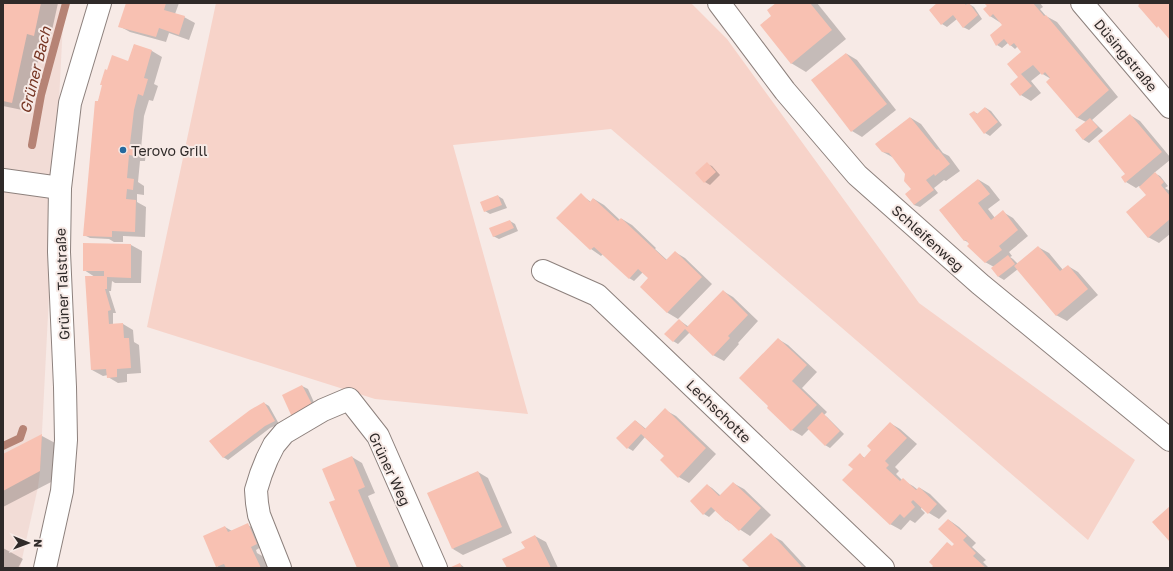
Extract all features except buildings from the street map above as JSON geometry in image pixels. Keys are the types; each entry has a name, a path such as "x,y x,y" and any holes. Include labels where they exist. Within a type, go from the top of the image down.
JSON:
{"street":[{"name":"Grüner Talstraße","path":"45,568 62,492 66,440 66,387 59,252 60,188 70,103 100,3"},
{"name":"Schleifenweg","path":"719,3 785,91 857,175 980,284 1170,440"},
{"name":"Düsingstraße","path":"1082,3 1170,107"},
{"path":"3,180 60,188"},
{"name":"Lechschotte","path":"543,271 597,295 883,568"},
{"name":"Grüner Weg","path":"280,568 259,515 257,502 256,490 267,459 274,445 284,433 323,410 349,399 378,436 436,568"}],"shaded area":[{"path":"3,3 64,3 40,471 38,487 20,568 3,568"},
{"path":"216,3 691,3 727,39 919,303 1135,460 1088,540 611,129 453,145 528,414 375,399 147,327"}],"waterway":[{"name":"Grüner Bach","path":"32,145 41,95 66,3"},
{"name":"Grüner Bach","path":"3,446 20,438 23,429"}],"place":[{"name":"Terovo Grill","path":"123,150"}]}
